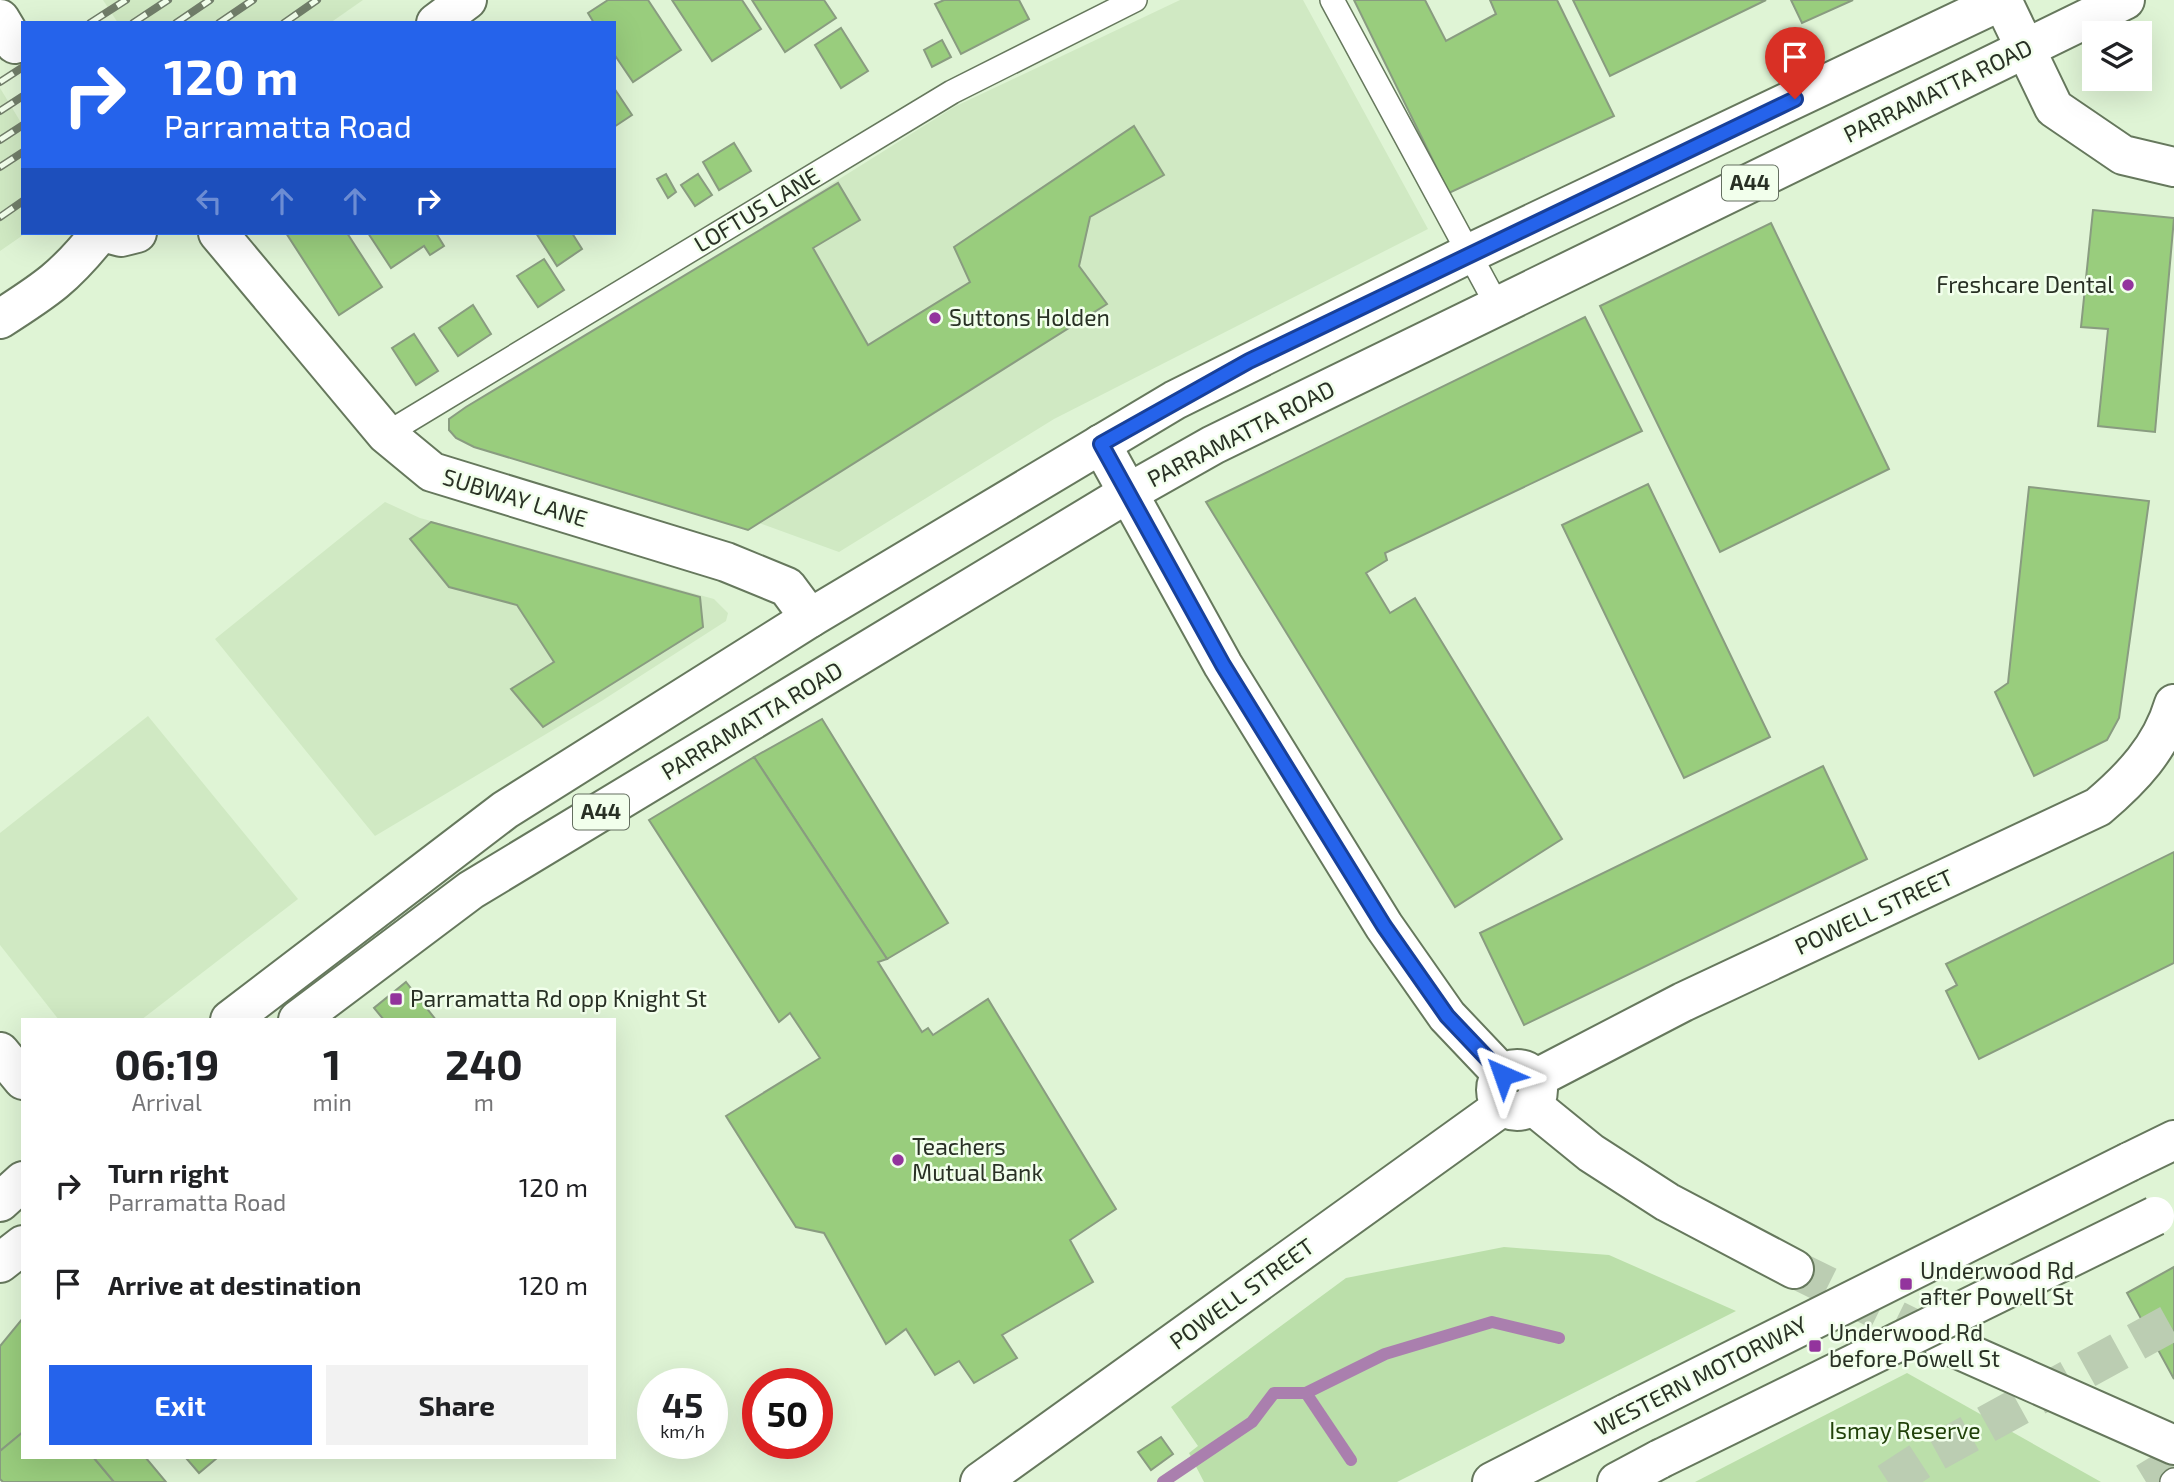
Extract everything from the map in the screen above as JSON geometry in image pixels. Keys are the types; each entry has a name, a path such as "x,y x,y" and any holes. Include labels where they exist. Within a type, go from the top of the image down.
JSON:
{"main road":[{"path":"439,21 467,0"},
{"path":"2003,0 2054,108 2123,155 2174,167"},
{"name":"A44","path":"233,1018 505,810 810,618 1101,444 1249,361 2003,0"},
{"name":"PARRAMATTA ROAD","path":"301,1018 471,890 1128,492 1213,445 2125,0"},
{"path":"0,319 41,295 70,271 98,235"},
{"name":"SUBWAY LANE","path":"220,235 386,434 432,472 726,562 786,587 810,618"},
{"path":"1101,444 1223,665 1384,926 1447,1016 1518,1091 1591,1153 1667,1202 1794,1269"},
{"name":"POWELL STREET","path":"980,1482 1336,1227 1518,1091 1683,1003 2098,807 2130,780 2166,731 2174,704"},
{"path":"0,1052 21,1078"},
{"name":"WESTERN MOTORWAY","path":"1492,1482 2174,1140"},
{"path":"0,1202 21,1183"},
{"path":"1617,1482 2174,1208"},
{"path":"0,1264 21,1246"},
{"path":"1942,1342 2174,1445"}],"lane":[{"name":"LOFTUS LANE","path":"386,434 952,92 1135,0"},
{"path":"1332,0 1498,307"}],"shaded area":[{"path":"103,0 363,0 333,21 117,21"},
{"name":"Suttons Holden","path":"1180,0 1303,0 1428,229 1054,419 839,552 504,430 476,407 954,107"},
{"path":"0,88 21,123 21,235 23,235 0,251"},
{"path":"385,502 420,518 714,599 728,613 726,621 603,700 375,836 215,639"},
{"path":"148,716 298,899 144,1018 57,1018 0,945 0,833"}],"green space":[{"path":"1504,1247 1609,1255 1736,1311 1397,1482 1204,1482 1189,1453 1198,1446 1171,1407 1346,1278"},
{"name":"Ismay Reserve","path":"1907,1373 2101,1482 1695,1482"}],"building":[{"path":"608,0 648,0 681,50 633,82 616,57 616,21 593,21 588,13"},
{"path":"672,0 742,0 761,29 712,61"},
{"path":"752,0 824,0 836,18 785,52"},
{"path":"944,0 1019,0 1029,19 961,54 935,4"},
{"path":"1354,0 1425,0 1446,41 1496,14 1490,0 1557,0 1614,116 1449,193"},
{"path":"1573,0 1766,0 1610,76"},
{"path":"1791,0 1853,0 1802,23"},
{"path":"841,28 868,71 841,88 815,45"},
{"path":"942,40 951,57 932,67 924,50"},
{"path":"616,91 632,115 616,126"},
{"path":"1134,126 1164,175 1090,217 1079,266 1107,304 748,530 474,447 456,438 449,430 449,419 466,407 838,183 860,220 813,248 868,345 970,282 954,247"},
{"path":"734,143 751,171 719,190 703,162"},
{"path":"666,174 676,192 668,198 657,179"},
{"path":"698,174 712,195 695,206 681,185"},
{"name":"Freshcare Dental","path":"2093,210 2174,218 2155,432 2098,426 2108,329 2081,327"},
{"path":"1771,223 1889,469 1720,552 1600,306"},
{"path":"287,235 348,235 382,287 339,315"},
{"path":"369,235 437,235 444,246 430,255 424,246 391,268"},
{"path":"537,235 573,235 582,249 557,266"},
{"path":"544,259 564,290 538,307 517,276"},
{"path":"473,305 491,334 458,356 439,328"},
{"path":"1585,317 1642,431 1385,553 1387,560 1366,573 1390,613 1415,598 1562,839 1455,907 1206,502"},
{"path":"414,334 438,371 416,385 392,348"},
{"path":"1648,484 1770,737 1684,778 1562,525"},
{"path":"2029,487 2149,501 2119,718 2107,740 2034,776 1995,692 2008,683"},
{"path":"431,522 700,597 703,627 543,727 511,689 554,662 517,605 449,587 410,539"},
{"path":"822,719 948,923 887,959 754,757"},
{"path":"754,757 887,959 878,962 922,1032 928,1028 933,1035 988,999 1116,1209 1070,1240 1093,1282 1002,1335 1017,1358 974,1383 959,1361 935,1375 906,1329 886,1344 824,1233 796,1227 726,1116 820,1058 790,1013 779,1022 649,820"},
{"path":"1823,766 1867,859 1524,1025 1480,933"},
{"path":"2174,852 2174,963 1979,1059 1946,991 1957,985 1946,964"},
{"path":"406,982 434,1018 382,1018 374,1008"},
{"path":"2174,1267 2174,1379 2127,1293"},
{"path":"21,1320 21,1434 0,1451 0,1346"},
{"path":"21,1434 21,1459 95,1459 114,1482 3,1482 0,1479 0,1451"},
{"path":"1161,1437 1173,1454 1151,1470 1138,1452"},
{"path":"95,1459 147,1459 166,1482 114,1482"},
{"path":"187,1459 216,1459 199,1473"}],"waterway":[{"path":"1163,1482 1252,1422 1274,1393 1306,1393 1385,1354 1492,1322 1559,1338"},
{"path":"1306,1393 1351,1460"}],"tunnel":[{"path":"1794,1269 1942,1342"},
{"path":"1888,1482 1920,1461 2174,1321"},
{"path":"2146,1482 2174,1465"}],"railway":[{"path":"93,21 126,0"},
{"path":"136,21 168,0"},
{"path":"179,21 210,0"},
{"path":"222,21 253,0"},
{"path":"287,21 317,0"},
{"path":"0,82 21,68"},
{"path":"0,111 21,97"},
{"path":"0,140 21,126"},
{"path":"0,167 21,153"},
{"path":"0,217 21,202"}],"place":[{"name":"Freshcare Dental","path":"2128,285"},
{"name":"Suttons Holden","path":"935,318"},
{"name":"Parramatta Rd opp Knight St","path":"396,999"},
{"name":"Teachers Mutual Bank","path":"898,1160"},
{"name":"Underwood Rd after Powell St","path":"1906,1284"},
{"name":"Underwood Rd before Powell St","path":"1815,1346"}],"route":[{"path":"1503,1075 1447,1016 1384,926 1223,665 1101,444 1175,400 1249,361 1795,99"}]}
